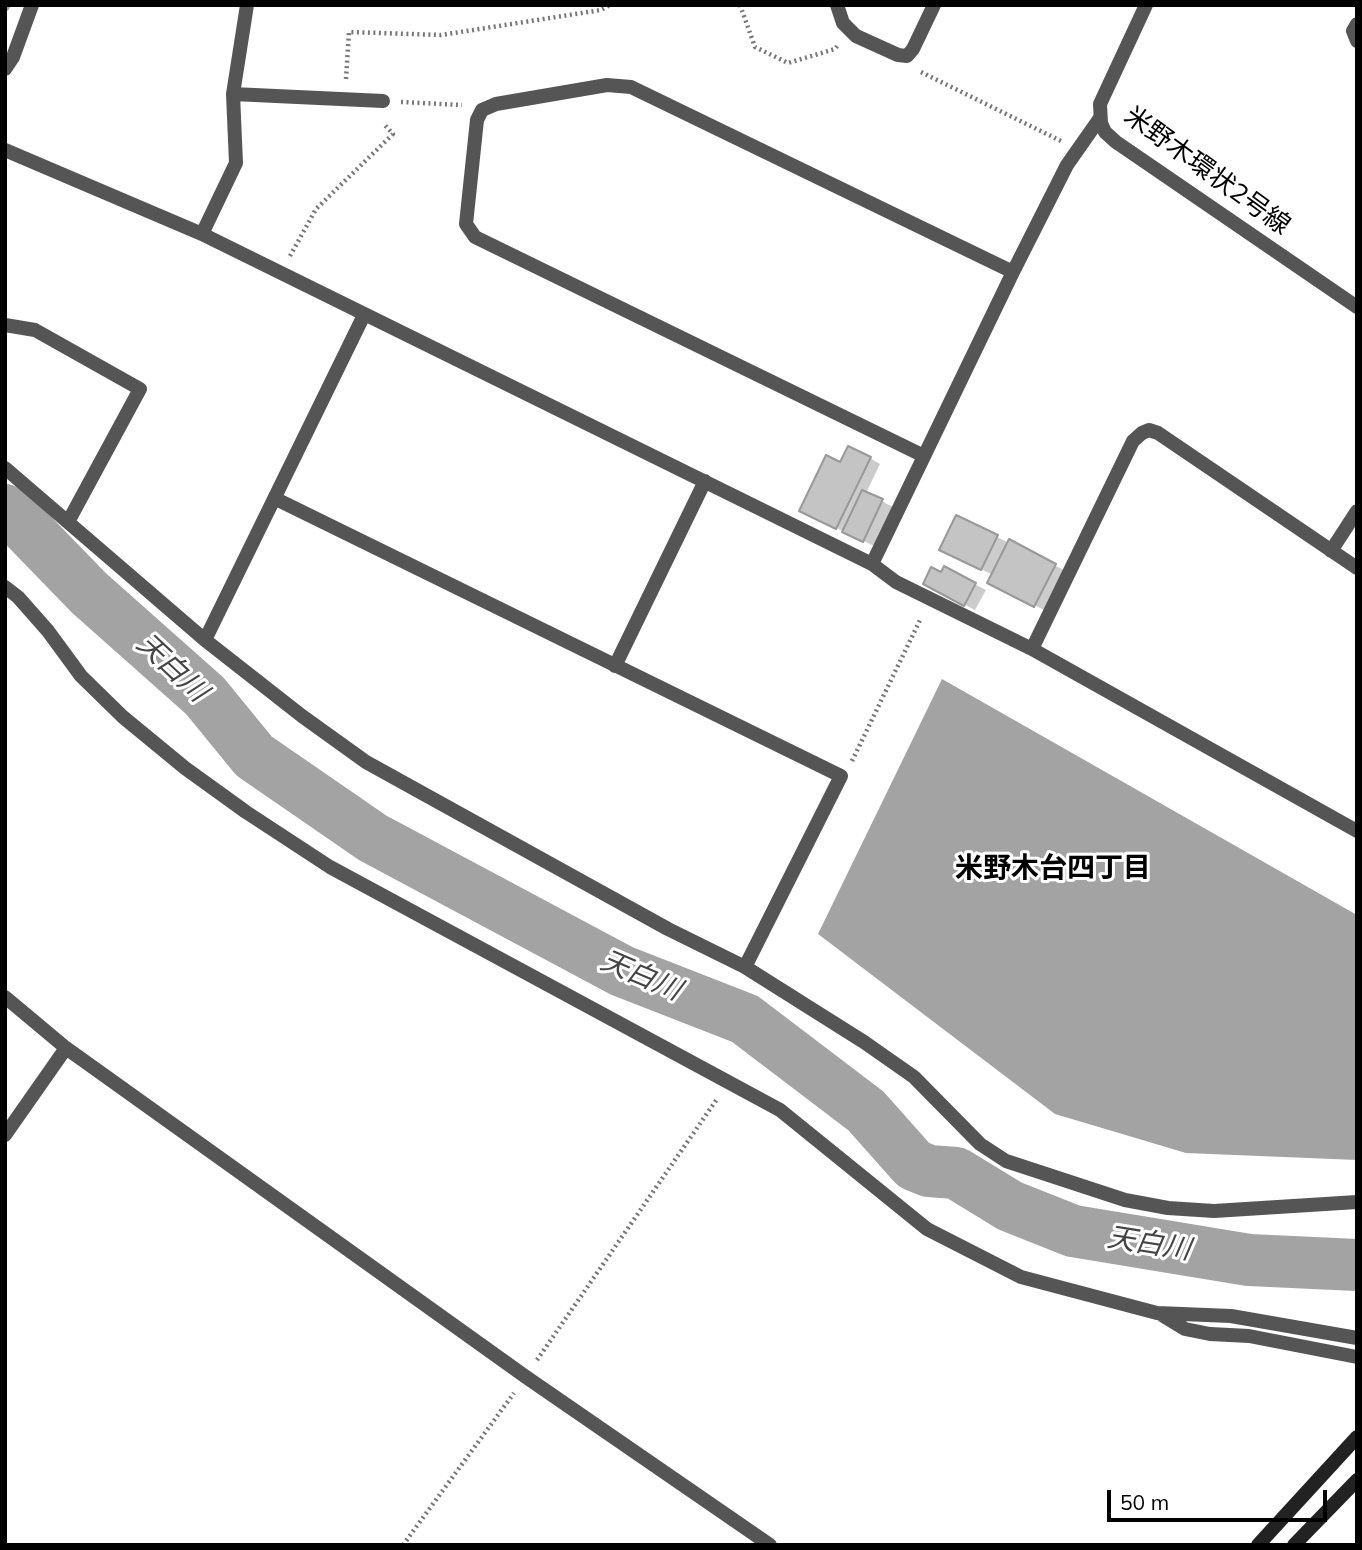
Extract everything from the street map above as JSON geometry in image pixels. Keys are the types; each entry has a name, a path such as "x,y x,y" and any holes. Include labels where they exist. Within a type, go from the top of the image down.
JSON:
{"main road":[{"path":"1258,1545 1357,1437"},
{"path":"1294,1545 1357,1480"}],"street":[{"path":"5,69 13,57 32,5"},
{"path":"202,234 236,163 233,94 247,5"},
{"path":"837,5 843,23 849,30 898,55 907,55 913,50 934,5"},
{"name":"米野木環状2号線","path":"1146,5 1100,104 1100,118 1105,132 1357,307"},
{"path":"1357,24 1353,31 1357,41"},
{"path":"924,456 475,237 466,224 477,120 482,110 496,104 607,85 631,87 1013,272"},
{"path":"233,94 383,101"},
{"path":"872,564 1013,272 1077,149 1100,118"},
{"path":"5,150 202,234 872,564 896,582 1032,649 1357,831"},
{"path":"205,640 364,315"},
{"path":"5,325 35,330 140,389 68,522"},
{"path":"1032,649 1133,441 1149,430 1158,433 1357,568"},
{"path":"5,468 205,640 366,762 668,929 745,967 914,1077 980,1143 1006,1161 1125,1200 1168,1208 1214,1211 1357,1202"},
{"path":"615,666 705,481"},
{"path":"276,499 841,776 745,967"},
{"path":"1331,551 1357,511"},
{"path":"5,587 48,631 81,676 123,717 185,768 246,812 330,867 780,1110 927,1229 1021,1277 1157,1313 1231,1316 1357,1338"},
{"path":"5,997 66,1048 526,1377 770,1545"},
{"path":"5,1135 66,1048"},
{"path":"1157,1313 1185,1329 1210,1334 1250,1336 1357,1357"}],"path":[{"path":"344,99 349,32 441,35 601,9 610,5"},
{"path":"740,5 755,47 788,63 835,49 849,30"},
{"path":"898,55 921,71 1077,149"},
{"path":"278,272 316,209 393,134 369,109 367,100"},
{"path":"383,101 465,105 482,110"},
{"path":"841,776 850,764 930,597"},
{"path":"403,1545 526,1377 729,1082"}],"shaded area":[{"path":"942,679 1357,915 1357,1160 1186,1153 1055,1114 818,934"}],"building":[{"path":"848,446 871,457 836,529 799,511 826,455 840,462"},
{"path":"862,490 883,499 863,542 842,532"},
{"path":"956,515 998,535 981,570 939,550"},
{"path":"1009,539 1056,564 1034,607 987,583"},
{"path":"944,566 976,583 964,606 923,584 931,567 941,572"}],"waterway":[{"name":"天白川","path":"5,510 89,593 205,696 254,756 373,838 622,971 745,1019 866,1111 914,1165 929,1171 956,1173 1010,1206 1073,1231 1249,1260 1357,1265"}],"district":[{"name":"米野木台四丁目","path":"1053,869"}]}
